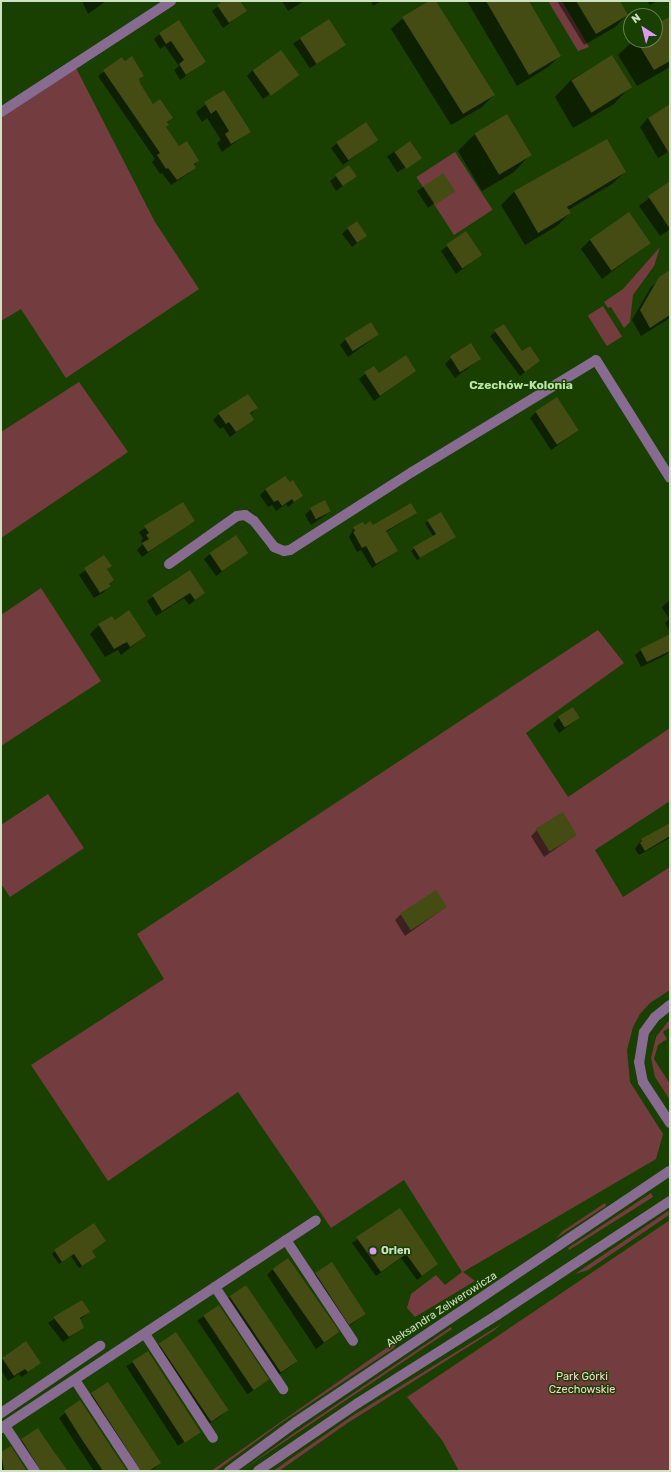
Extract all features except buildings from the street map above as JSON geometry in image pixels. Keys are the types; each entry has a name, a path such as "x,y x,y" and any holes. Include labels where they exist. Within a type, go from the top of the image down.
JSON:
{"street":[{"path":"1,112 171,1"},
{"path":"169,564 237,516 245,515 254,521 274,547 284,551 290,550 412,472 596,360 670,478"},
{"path":"670,1005 655,1017 644,1032 639,1062 643,1082 670,1123"},
{"name":"Aleksandra Zelwerowicza","path":"229,1471 296,1422 562,1245 670,1171"},
{"path":"258,1471 358,1403 497,1316 670,1201"},
{"path":"35,1471 3,1427 316,1220"},
{"path":"286,1240 352,1341"},
{"path":"215,1287 283,1389"},
{"path":"145,1334 213,1438"},
{"path":"1,1413 100,1346"},
{"path":"75,1380 135,1471"}],"green space":[{"path":"548,1 562,1 589,47 578,51"},
{"path":"76,68 155,222 199,289 66,378 21,309 1,321 1,117"},
{"path":"455,152 493,210 454,235 416,177"},
{"path":"660,247 654,266 633,295 630,322 624,328 611,307 608,308 604,302 623,289"},
{"path":"603,306 622,337 607,346 588,316"},
{"path":"79,382 128,452 1,538 1,432"},
{"path":"41,588 101,681 1,746 1,615"},
{"path":"598,630 624,663 526,733 568,797 670,728 670,801 595,850 623,897 670,867 670,990 650,1003 640,1014 633,1027 627,1050 630,1082 663,1134 656,1159 463,1272 475,1281 415,1317 407,1308 411,1294 436,1275 445,1285 462,1272 404,1180 331,1228 238,1092 108,1181 31,1065 164,979 137,934"},
{"path":"48,794 84,848 10,897 1,884 1,825"},
{"path":"670,1019 670,1027 663,1032 667,1039 658,1045 654,1059 670,1084 670,1100 655,1077 651,1058 656,1037"},
{"path":"651,1193 653,1197 569,1250 568,1248"},
{"path":"605,1203 606,1206 555,1239 563,1231"},
{"path":"668,1211 669,1215 588,1270 575,1274"},
{"name":"Park Górki Czechowskie","path":"670,1220 670,1471 459,1471 442,1440 407,1397"},
{"path":"503,1323 493,1331 346,1424 279,1471 273,1471 352,1416"},
{"path":"451,1327 452,1329 241,1471 294,1433"},
{"path":"402,1337 394,1348 281,1423 216,1471 211,1471"}],"place":[{"name":"Orlen","path":"373,1251"}],"district":[{"name":"Czechów-Kolonia","path":"521,386"}]}
